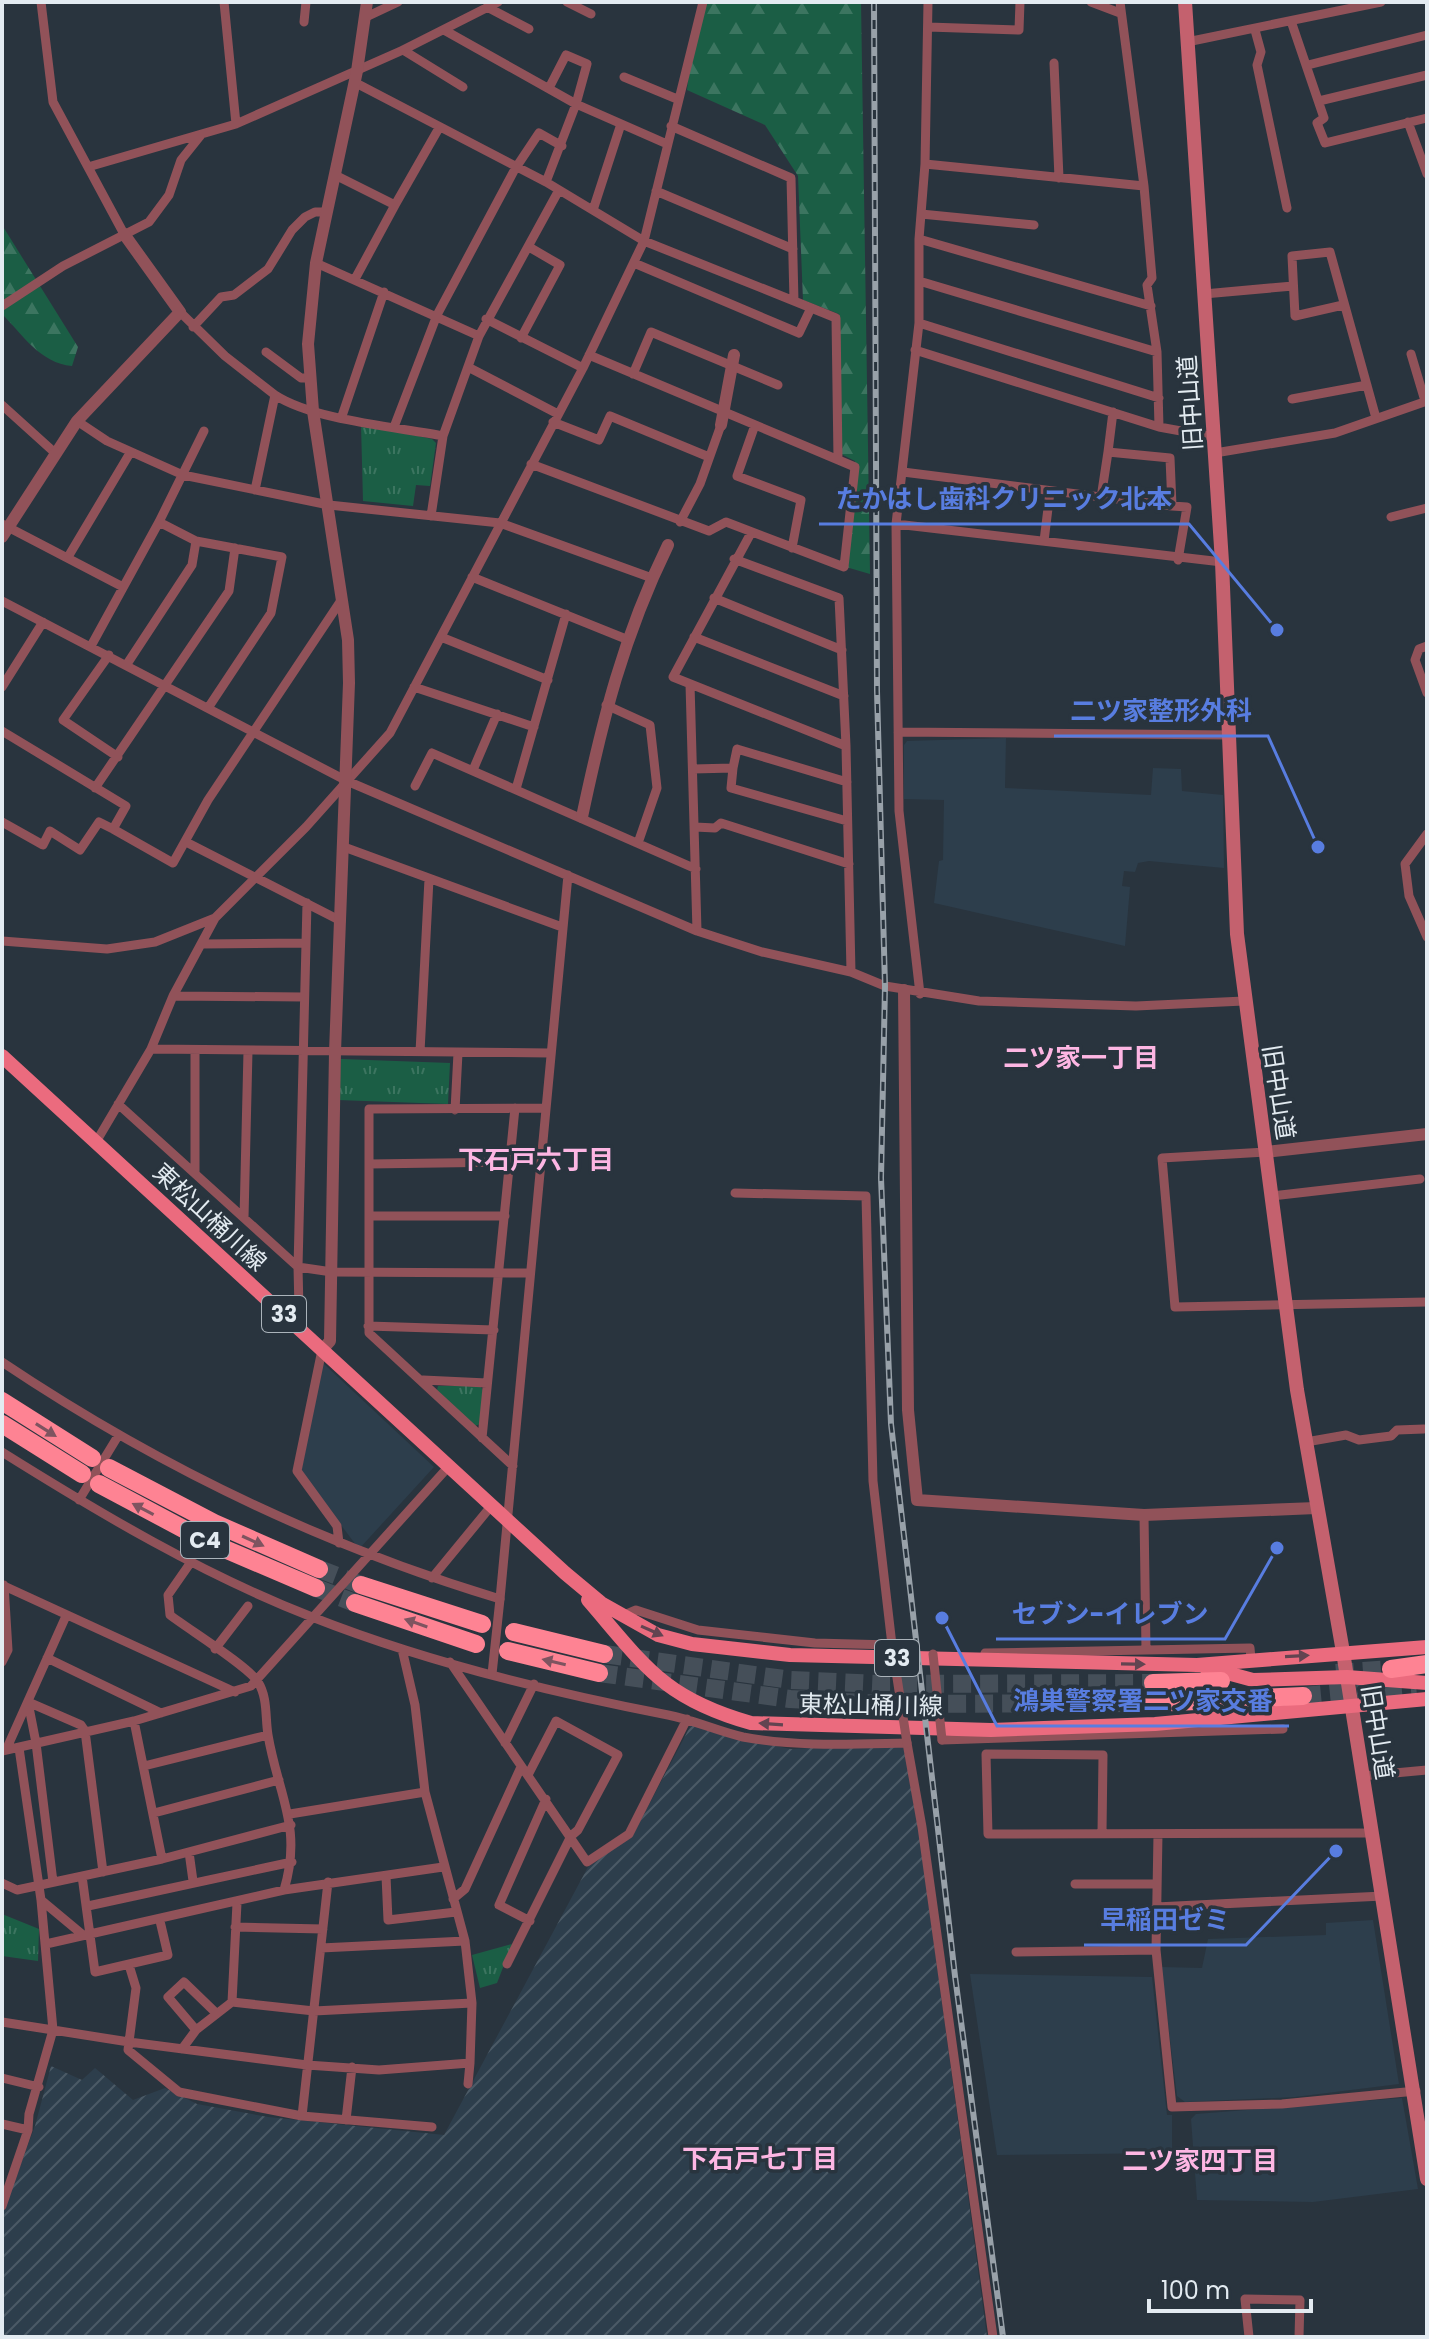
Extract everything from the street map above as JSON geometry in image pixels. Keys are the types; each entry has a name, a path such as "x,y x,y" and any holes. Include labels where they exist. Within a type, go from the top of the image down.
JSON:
{"highway":[{"path":"2,1401 87,1466 2,1424"},
{"name":"C4","path":"99,1484 206,1541 318,1578 109,1468"},
{"path":"361,1585 482,1624"},
{"path":"355,1603 476,1644"},
{"path":"514,1632 604,1654"},
{"path":"508,1651 599,1673"},
{"path":"1391,1669 1427,1664"},
{"path":"1153,1683 1221,1681"},
{"path":"1153,1703 1303,1696"}],"main road":[{"name":"旧中山道","path":"1185,2 1222,562 1237,934 1244,1001 1316,1508 1416,2091 1427,2179"},
{"name":"東松山桶川線","path":"2,1056 565,1573 622,1616 658,1635 692,1644 790,1655 1197,1665 1427,1647"},
{"name":"東松山桶川線","path":"565,1573 650,1673 669,1688 715,1713 751,1723 991,1730 1228,1724 1352,1706 1427,1699"},
{"name":"33","path":"1197,1665 1253,1680 1347,1677 1427,1683"}],"street":[{"path":"41,2 53,102 124,234 193,327 290,405 443,436"},
{"path":"224,2 236,124"},
{"path":"304,22 306,2"},
{"path":"339,1543 337,1526 297,1471 322,1350 330,1341 335,1052 349,683 342,599 309,378 310,306 316,263 356,76 367,2"},
{"path":"364,18 398,2"},
{"path":"88,167 236,124 356,76 498,2"},
{"path":"567,2 591,14"},
{"path":"96,1142 151,1049 173,996 215,918 390,733 583,368 644,241 703,2"},
{"path":"920,994 902,855 896,524 919,323 928,2"},
{"path":"928,27 1019,30 1020,2"},
{"path":"1091,2 1120,13"},
{"path":"1120,2 1144,186 1152,278 1147,285 1157,352 1159,427"},
{"path":"1187,42 1381,2"},
{"path":"487,7 529,29"},
{"path":"1291,21 1324,118 1317,123 1325,143 1427,118"},
{"path":"444,30 576,104 667,144"},
{"path":"1255,30 1261,52 1257,65 1265,111 1287,208"},
{"path":"1308,65 1427,35"},
{"path":"403,50 463,87"},
{"path":"546,182 562,146 587,64 566,55 549,88"},
{"path":"1054,63 1059,178"},
{"path":"1319,101 1427,75"},
{"path":"356,76 439,128 546,182 644,241 836,318 838,459"},
{"path":"624,77 677,99"},
{"path":"1408,122 1427,174"},
{"path":"593,210 621,124"},
{"path":"671,126 791,178 794,301"},
{"path":"355,279 439,128"},
{"path":"2,306 63,266 149,222 161,210 181,160 202,133"},
{"path":"394,427 437,315 515,169 539,133 562,146"},
{"path":"925,164 1144,186"},
{"path":"335,175 395,205"},
{"path":"431,516 443,436 479,336 559,190"},
{"path":"656,191 793,249"},
{"path":"193,327 221,297 234,295 268,269 292,230 305,217 315,212 327,212"},
{"path":"921,214 1034,225"},
{"path":"919,239 1151,306"},
{"path":"521,338 560,265 529,247"},
{"path":"1343,305 1295,316 1292,256 1330,252 1376,418"},
{"path":"316,263 479,336"},
{"path":"634,263 799,333 811,308"},
{"path":"919,281 1157,352"},
{"path":"1204,294 1293,286"},
{"path":"342,416 384,292"},
{"path":"123,587 68,557 4,529 77,421 180,312"},
{"path":"486,319 583,368"},
{"path":"919,323 1159,398"},
{"path":"633,374 651,332 733,360 778,385"},
{"path":"915,350 1159,427 1214,437"},
{"path":"266,352 301,378 309,378"},
{"path":"1215,453 1335,433 1426,401 1411,354"},
{"path":"531,464 680,522 709,531 726,522 844,567 855,467 755,425 723,419 589,355"},
{"path":"680,522 723,419 733,360"},
{"path":"468,367 599,440 610,416 709,457"},
{"path":"1292,399 1367,385"},
{"path":"255,490 275,395"},
{"path":"2,405 54,452"},
{"path":"1101,498 1113,412"},
{"path":"77,421 130,453 183,475 329,505 500,523 652,578"},
{"path":"755,425 737,476 801,500 792,548"},
{"path":"91,646 159,522 204,431"},
{"path":"1108,452 1170,458 1172,506"},
{"path":"68,557 130,453"},
{"path":"903,472 1187,507 1178,560"},
{"path":"1044,541 1050,492"},
{"path":"1391,517 1427,508"},
{"path":"159,522 196,541 282,557 271,613 208,708"},
{"path":"896,524 1178,560 1222,562"},
{"path":"751,533 734,559 673,677 846,746"},
{"path":"127,664 192,565 196,541"},
{"path":"582,817 606,705 626,639 668,545"},
{"path":"95,788 168,685 229,591 235,548"},
{"path":"734,559 839,598 851,972"},
{"path":"472,577 626,639"},
{"path":"714,598 842,650"},
{"path":"3,825 43,845 50,831 80,850 99,822 173,863 208,800 342,599"},
{"path":"2,601 347,781 697,931 762,952 851,972 920,994 979,1001 1078,1006 1244,1001"},
{"path":"516,789 566,614"},
{"path":"2,687 43,622"},
{"path":"441,637 548,680"},
{"path":"694,637 844,696"},
{"path":"1427,646 1419,649 1415,660 1427,693"},
{"path":"109,655 63,720 118,757"},
{"path":"690,684 697,931"},
{"path":"414,687 534,727"},
{"path":"606,705 650,725 657,788 638,843"},
{"path":"473,770 497,714"},
{"path":"2,731 126,806 113,829"},
{"path":"898,732 1230,735"},
{"path":"847,782 737,749 731,788 847,821"},
{"path":"415,786 432,753 696,869"},
{"path":"693,769 733,768"},
{"path":"695,827 715,828 721,823 849,864"},
{"path":"1426,934 1409,896 1405,864 1427,834"},
{"path":"186,842 341,921"},
{"path":"344,847 562,927"},
{"path":"492,1674 509,1521 544,1108 568,875"},
{"path":"420,1052 429,879"},
{"path":"294,1323 299,1309 307,903"},
{"path":"2,941 107,949 155,942 215,918"},
{"path":"202,944 305,943"},
{"path":"904,990 908,1410 917,1500 1144,1515 1316,1508"},
{"path":"173,996 303,997"},
{"path":"151,1049 550,1053"},
{"path":"195,1050 195,1173"},
{"path":"244,1218 248,1051"},
{"path":"455,1110 458,1053"},
{"path":"118,1104 298,1267 332,1272 529,1273"},
{"path":"482,1438 515,1108"},
{"path":"513,1466 369,1333 369,1109 544,1108"},
{"path":"1427,1134 1266,1152 1162,1158 1175,1307 1286,1302 1427,1302"},
{"path":"369,1164 510,1162"},
{"path":"1272,1196 1420,1179"},
{"path":"735,1193 866,1196 873,1481 892,1645 918,1802 993,2337"},
{"path":"369,1216 505,1216"},
{"path":"368,1326 494,1330"},
{"path":"2,1362 118,1436 264,1512 367,1556 500,1599"},
{"path":"422,1380 487,1383"},
{"path":"1306,1442 1346,1435 1359,1440 1391,1436 1397,1430 1424,1429"},
{"path":"79,1500 118,1436"},
{"path":"2,1452 79,1500 191,1562 311,1617 402,1649 492,1674 687,1719 745,1737 849,1744 907,1743"},
{"path":"4,1750 134,1721 251,1686 450,1465"},
{"path":"432,1578 492,1505"},
{"path":"1144,1515 1146,1650"},
{"path":"191,1562 168,1595 170,1615 257,1679 265,1698 268,1735 290,1820 292,1862 284,1890"},
{"path":"2,1662 8,1650 4,1637 3,1585 235,1692"},
{"path":"215,1649 248,1606"},
{"name":"33","path":"622,1616 636,1610 698,1630 815,1643 892,1645"},
{"path":"4,1750 66,1616"},
{"name":"東松山桶川線","path":"986,1739 942,1740 933,1654 1250,1648 1251,1659"},
{"path":"402,1649 415,1705 425,1792 465,1941 472,2003 468,2084"},
{"path":"47,1658 161,1713"},
{"path":"450,1662 587,1862 629,1834 687,1719"},
{"path":"505,1743 534,1684"},
{"path":"28,1702 81,1725 85,1731 103,1872"},
{"path":"28,1702 53,1882"},
{"path":"134,1721 162,1859"},
{"path":"453,1899 465,1889 524,1771 556,1721 618,1755 578,1830 571,1836 507,1964"},
{"path":"1283,1729 1228,1724 1103,1737 986,1739 988,1834 1372,1833"},
{"path":"144,1766 268,1735"},
{"path":"1102,1833 1103,1737"},
{"path":"2,2206 28,2130 29,2114 53,2030 41,1900 19,1748"},
{"path":"986,1754 1103,1755"},
{"path":"1362,1776 1427,1770"},
{"path":"154,1813 279,1780"},
{"path":"2,1883 17,1890 103,1872 189,1852 290,1820 425,1792"},
{"path":"530,1921 499,1905 546,1799"},
{"path":"1158,1834 1156,1950 1172,2107 1282,2104 1416,2091"},
{"path":"189,1852 193,1881"},
{"path":"88,1906 292,1862"},
{"path":"46,1944 160,1921 284,1890 443,1867"},
{"path":"82,1876 88,1906 87,1935 95,1972 168,1955 160,1921"},
{"path":"386,1876 388,1920 456,1912"},
{"path":"302,2116 328,1882"},
{"path":"1075,1884 1156,1884"},
{"path":"1156,1907 1383,1896"},
{"path":"41,1900 87,1935"},
{"path":"232,2002 237,1903"},
{"path":"235,1927 323,1929"},
{"path":"321,1948 465,1941"},
{"path":"1016,1952 1156,1950"},
{"path":"129,1965 136,1988 128,2050 179,2092 302,2116 432,2127"},
{"path":"196,2030 168,1997 184,1982 215,2012"},
{"path":"182,2049 215,2012 232,2002 314,2011 472,2003"},
{"path":"2,2022 307,2065 379,2070 470,2063"},
{"path":"346,2120 352,2067"},
{"path":"2,2078 39,2087"},
{"path":"2,2124 28,2130"},
{"path":"1249,2337 1245,2299 1300,2300 1299,2337"}],"shaded area":[{"path":"1006,738 1005,788 1151,795 1153,768 1181,769 1182,791 1223,795 1224,868 1149,861 1138,863 1135,872 1124,871 1122,886 1130,887 1125,946 934,903 939,861 943,860 944,800 904,799 904,745 907,741"},
{"path":"323,1363 434,1467 359,1549 301,1472"},
{"path":"693,1721 731,1737 791,1749 907,1743 987,2337 2,2337 2,2214 35,2126 51,2066 82,2080 95,2068 133,2100 165,2088 197,2104 268,2117 444,2135 588,1867 633,1835"},
{"path":"1373,1920 1399,2084 1295,2097 1185,2102 1177,2096 1161,1967 1202,1968 1208,1939 1326,1935 1326,1923"},
{"path":"970,1974 1152,1977 1167,2115 1172,2115 1172,2153 997,2155"},
{"path":"1402,2098 1418,2189 1313,2202 1197,2200 1191,2119 1196,2114"}],"green space":[{"path":"703,2 861,2 870,574 846,567 855,461 837,452 839,314 803,300 798,176 765,125 687,90 692,43"},
{"path":"2,225 78,347 72,366 41,354 2,314"},
{"path":"361,424 432,439 436,443 430,486 416,485 413,506 363,501"},
{"path":"341,1059 450,1063 448,1104 338,1100"},
{"path":"438,1386 480,1386 483,1390 480,1424 475,1426 437,1390"},
{"path":"2,1914 39,1929 38,1961 2,1956"},
{"path":"512,1944 497,1983 480,1988 472,1955"}],"tunnel":[{"path":"319,1569 361,1585"},
{"path":"316,1588 355,1603"},
{"path":"604,1654 791,1680 879,1684 1153,1683"},
{"path":"1336,1673 1391,1669"},
{"path":"599,1673 790,1699 882,1704 1153,1703"},
{"path":"1303,1696 1416,1685"}],"railway":[{"path":"874,2 877,691 885,986 881,1178 891,1424 955,1976 1003,2337"}],"place":[{"name":"たかはし歯科クリニック北本","path":"1277,630"},
{"name":"二ツ家整形外科","path":"1318,847"},
{"name":"セブン-イレブン","path":"1277,1548"},
{"name":"鴻巣警察署二ツ家交番","path":"942,1618"},
{"name":"早稲田ゼミ","path":"1336,1851"}],"district":[{"name":"二ツ家一丁目","path":"1081,1058"},
{"name":"下石戸六丁目","path":"536,1160"},
{"name":"下石戸七丁目","path":"760,2159"},
{"name":"二ツ家四丁目","path":"1200,2161"}]}
